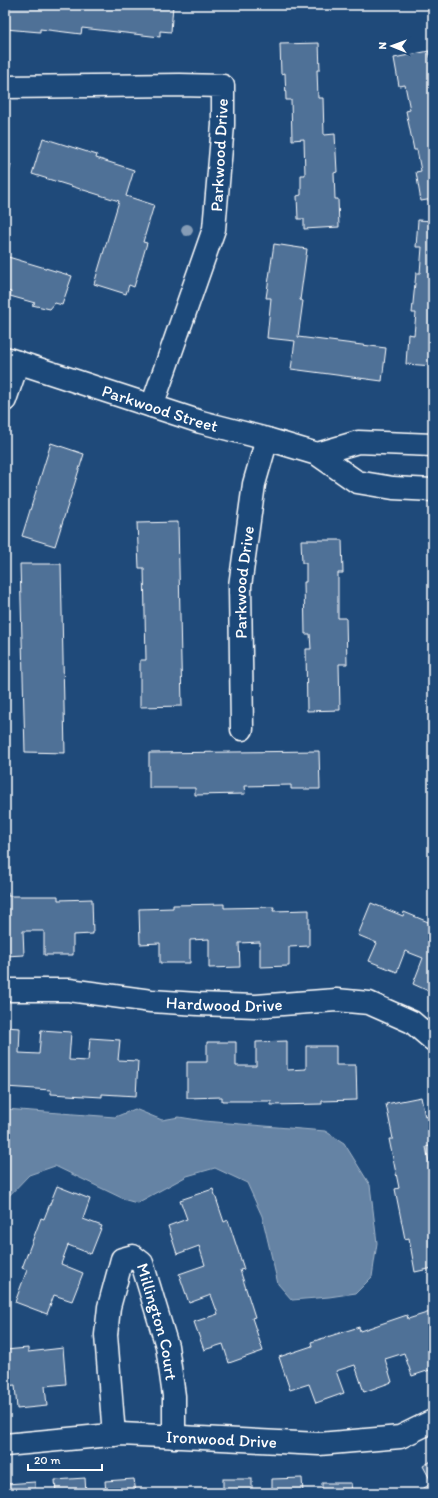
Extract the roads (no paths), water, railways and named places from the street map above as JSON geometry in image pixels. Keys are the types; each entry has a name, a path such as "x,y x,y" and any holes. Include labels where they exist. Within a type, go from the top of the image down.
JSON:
{"street":[{"name":"Parkwood Drive","path":"5,87 223,86 223,125 214,229 152,406"},
{"name":"Parkwood Street","path":"12,360 201,422 267,438 317,454 357,482 393,488 433,490"},
{"path":"5,400 12,360"},
{"name":"Parkwood Drive","path":"242,729 240,586 254,484 267,438"},
{"path":"317,454 358,442 433,445"},
{"name":"Hardwood Drive","path":"5,990 69,990 151,1001 256,1006 336,1000 369,1002 412,1022 433,1040"},
{"name":"Millington Court","path":"114,1435 106,1335 109,1307 122,1259 133,1256 142,1263 167,1346 174,1396 174,1437"},
{"name":"Ironwood Drive","path":"5,1445 114,1435 319,1444 400,1437 433,1420"}],"water":[{"path":"5,1109 115,1117 135,1109 162,1120 179,1117 204,1121 325,1131 344,1143 370,1185 377,1243 372,1277 356,1293 292,1300 278,1284 262,1216 247,1183 215,1168 187,1176 137,1203 126,1200 55,1166 29,1175 5,1200"}]}
